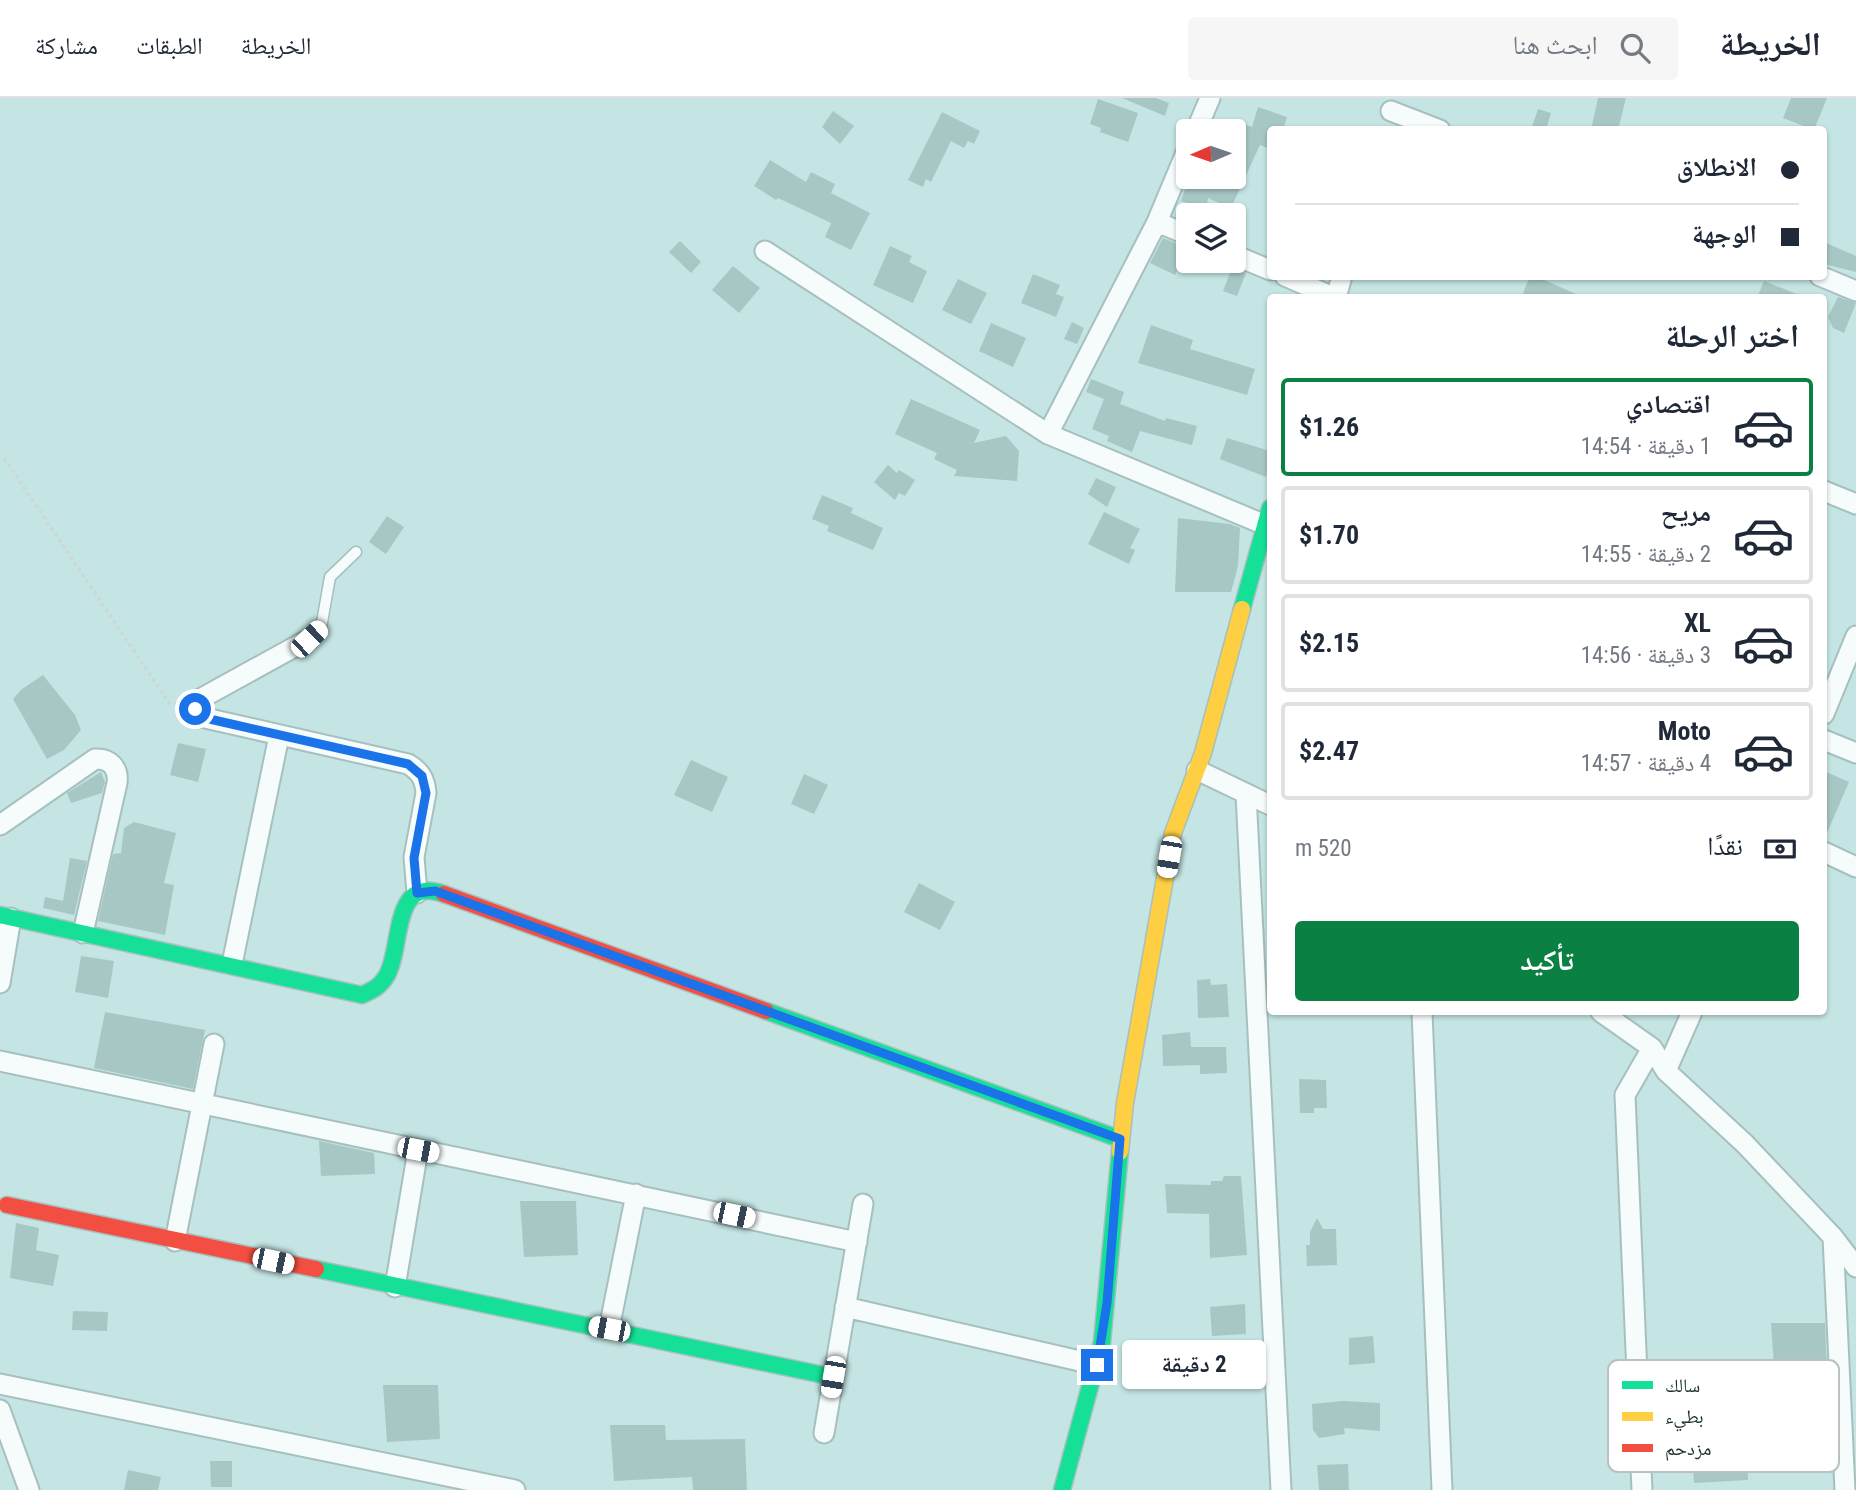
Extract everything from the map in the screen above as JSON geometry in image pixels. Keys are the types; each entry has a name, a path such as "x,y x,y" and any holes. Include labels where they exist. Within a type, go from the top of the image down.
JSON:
{"street":[{"path":"1201,119 1210,98"},
{"path":"1390,113 1428,126"},
{"path":"1048,435 1157,222 1176,177"},
{"path":"1157,222 1176,230"},
{"path":"765,251 1048,435 1267,519"},
{"path":"1246,260 1267,269"},
{"path":"1827,279 1856,291"},
{"path":"1294,280 1326,294"},
{"path":"1827,492 1856,504"},
{"path":"1062,1490 1097,1365 1108,1298 1120,1139 1173,833 1197,770 1267,527"},
{"path":"1827,706 1856,636"},
{"path":"0,983 6,916 232,964 355,995 369,993 381,987 389,976 403,911 417,893 414,858 426,793 422,776 408,764 200,717 195,709 197,702 309,639"},
{"path":"232,964 279,736"},
{"path":"1827,741 1856,753"},
{"path":"0,825 95,759 107,760 115,767 117,783 83,933"},
{"path":"1197,770 1267,804"},
{"path":"1247,794 1281,1490"},
{"path":"1827,853 1856,867"},
{"path":"417,893 435,891 1120,1139"},
{"path":"1422,1015 1443,1490"},
{"path":"1605,1015 1652,1048 1665,1071 1745,1144 1833,1237 1856,1267"},
{"path":"1665,1071 1691,1015"},
{"path":"176,1241 214,1044"},
{"path":"1636,1360 1625,1096 1652,1048"},
{"path":"0,1061 856,1242"},
{"path":"395,1287 418,1150"},
{"path":"609,1329 636,1194"},
{"path":"2,1203 833,1377"},
{"path":"824,1433 863,1204"},
{"path":"1833,1237 1839,1360"},
{"path":"845,1307 1097,1365"},
{"path":"1839,1364 1845,1490"},
{"path":"0,1384 515,1490"},
{"path":"0,1410 29,1490"},
{"path":"1641,1472 1642,1490"}],"lane":[{"path":"309,639 321,628 330,577 356,552"}],"path":[{"path":"5,458 169,703 197,702"}],"building":[{"path":"1122,98 1156,98 1169,103 1165,116"},
{"path":"1598,98 1626,98 1619,126 1592,126"},
{"path":"1791,98 1827,98 1816,126 1804,126 1783,118"},
{"path":"1098,99 1138,113 1128,142 1100,132 1101,128 1090,124"},
{"path":"1258,107 1287,117 1284,126 1267,126 1267,148 1260,145 1246,175 1246,125 1252,127"},
{"path":"1538,109 1551,113 1547,126 1532,126"},
{"path":"833,111 854,126 840,144 822,127"},
{"path":"942,112 980,131 974,144 968,141 964,148 951,141 931,182 926,179 923,187 908,180"},
{"path":"770,160 806,182 811,172 835,184 831,193 870,213 851,250 825,237 831,223 778,198 776,200 754,186"},
{"path":"1185,189 1240,189 1233,203 1220,203 1208,198 1207,203 1181,201"},
{"path":"1163,238 1176,243 1175,275 1150,263"},
{"path":"680,241 701,262 691,273 669,252"},
{"path":"1827,243 1856,256 1856,272 1827,265"},
{"path":"890,246 912,256 909,262 927,271 913,303 873,285"},
{"path":"733,266 760,288 739,313 712,290"},
{"path":"1230,273 1246,273 1237,296 1223,291"},
{"path":"1033,274 1060,285 1056,294 1064,297 1056,317 1021,303"},
{"path":"958,279 987,293 971,324 942,310"},
{"path":"1528,280 1544,280 1576,294 1523,294"},
{"path":"1764,281 1796,294 1759,294"},
{"path":"1838,297 1856,303 1844,333 1833,328 1828,317"},
{"path":"1072,322 1084,328 1077,344 1064,339"},
{"path":"991,323 1026,338 1013,367 979,351"},
{"path":"1151,325 1193,340 1190,349 1255,369 1247,395 1138,363"},
{"path":"1091,379 1124,392 1120,404 1165,421 1166,418 1197,426 1192,445 1140,431 1132,452 1107,441 1109,436 1092,429 1104,399 1086,392"},
{"path":"911,399 980,430 974,443 1006,436 1019,451 1017,481 954,476 957,470 934,459 937,453 895,434"},
{"path":"1227,438 1267,450 1266,477 1220,459"},
{"path":"888,465 897,473 899,470 915,480 905,496 899,493 895,500 874,482"},
{"path":"1096,478 1116,487 1107,507 1088,494"},
{"path":"822,495 853,508 851,513 883,528 873,550 827,531 829,526 812,519"},
{"path":"1104,512 1140,529 1130,548 1135,550 1129,564 1088,544"},
{"path":"387,516 404,527 386,554 369,542"},
{"path":"1178,518 1230,524 1240,528 1238,566 1231,592 1175,592"},
{"path":"43,675 75,715 81,730 64,750 47,759 13,699 22,689"},
{"path":"178,743 206,749 198,782 170,775"},
{"path":"691,760 728,777 712,812 674,795"},
{"path":"101,772 105,782 102,793 71,803 67,793"},
{"path":"1827,772 1849,782 1827,833"},
{"path":"804,774 828,785 814,814 791,804"},
{"path":"134,822 176,833 164,883 174,885 165,935 98,921 113,854 121,853 124,828"},
{"path":"70,858 87,861 74,915 43,908 45,897 63,901"},
{"path":"919,883 955,902 940,930 904,912"},
{"path":"81,956 114,961 108,998 75,992"},
{"path":"1210,979 1211,985 1227,984 1229,1017 1198,1018 1197,980"},
{"path":"105,1012 205,1030 193,1089 94,1068"},
{"path":"1190,1032 1191,1047 1226,1047 1227,1073 1200,1074 1200,1065 1163,1066 1162,1035"},
{"path":"1299,1079 1326,1080 1327,1108 1314,1108 1314,1113 1300,1113"},
{"path":"319,1141 374,1153 375,1174 321,1176"},
{"path":"1224,1176 1241,1176 1247,1255 1210,1258 1209,1214 1167,1213 1165,1184 1211,1185 1211,1181 1222,1181"},
{"path":"520,1201 576,1201 578,1255 524,1257"},
{"path":"1317,1218 1323,1229 1336,1229 1337,1265 1307,1266 1306,1245 1310,1245 1310,1232"},
{"path":"16,1223 39,1228 36,1250 59,1255 53,1286 10,1278"},
{"path":"1245,1304 1246,1334 1212,1336 1210,1307"},
{"path":"73,1311 108,1312 107,1331 72,1330"},
{"path":"1771,1323 1825,1323 1826,1360 1774,1360"},
{"path":"1373,1336 1375,1363 1349,1365 1349,1338"},
{"path":"383,1385 438,1385 440,1439 387,1442"},
{"path":"1343,1401 1380,1403 1380,1431 1344,1428 1345,1434 1319,1438 1313,1430 1312,1404"},
{"path":"610,1425 665,1425 666,1440 745,1439 747,1490 693,1490 692,1477 614,1481"},
{"path":"210,1461 232,1461 232,1487 211,1487"},
{"path":"1348,1464 1349,1490 1319,1490 1317,1465"},
{"path":"128,1470 161,1477 158,1490 124,1490"},
{"path":"1693,1472 1748,1472 1748,1480 1694,1483"}],"traffic: fast":[{"path":"1242,609 1267,519"},
{"path":"0,915 362,995 376,987 387,975 407,904 415,895 427,891 444,894"},
{"path":"766,1011 1120,1139"},
{"path":"1062,1490 1102,1342 1120,1152"},
{"path":"316,1269 833,1377"}],"traffic: slow":[{"path":"1120,1152 1125,1103 1173,833 1203,753 1242,609"}],"traffic: jam":[{"path":"444,894 766,1011"},
{"path":"7,1205 316,1269"}],"route":[{"path":"195,709 200,717 408,764 416,769 422,776 426,793 414,858 417,893 435,891 1120,1139 1107,1303 1097,1365"}]}
